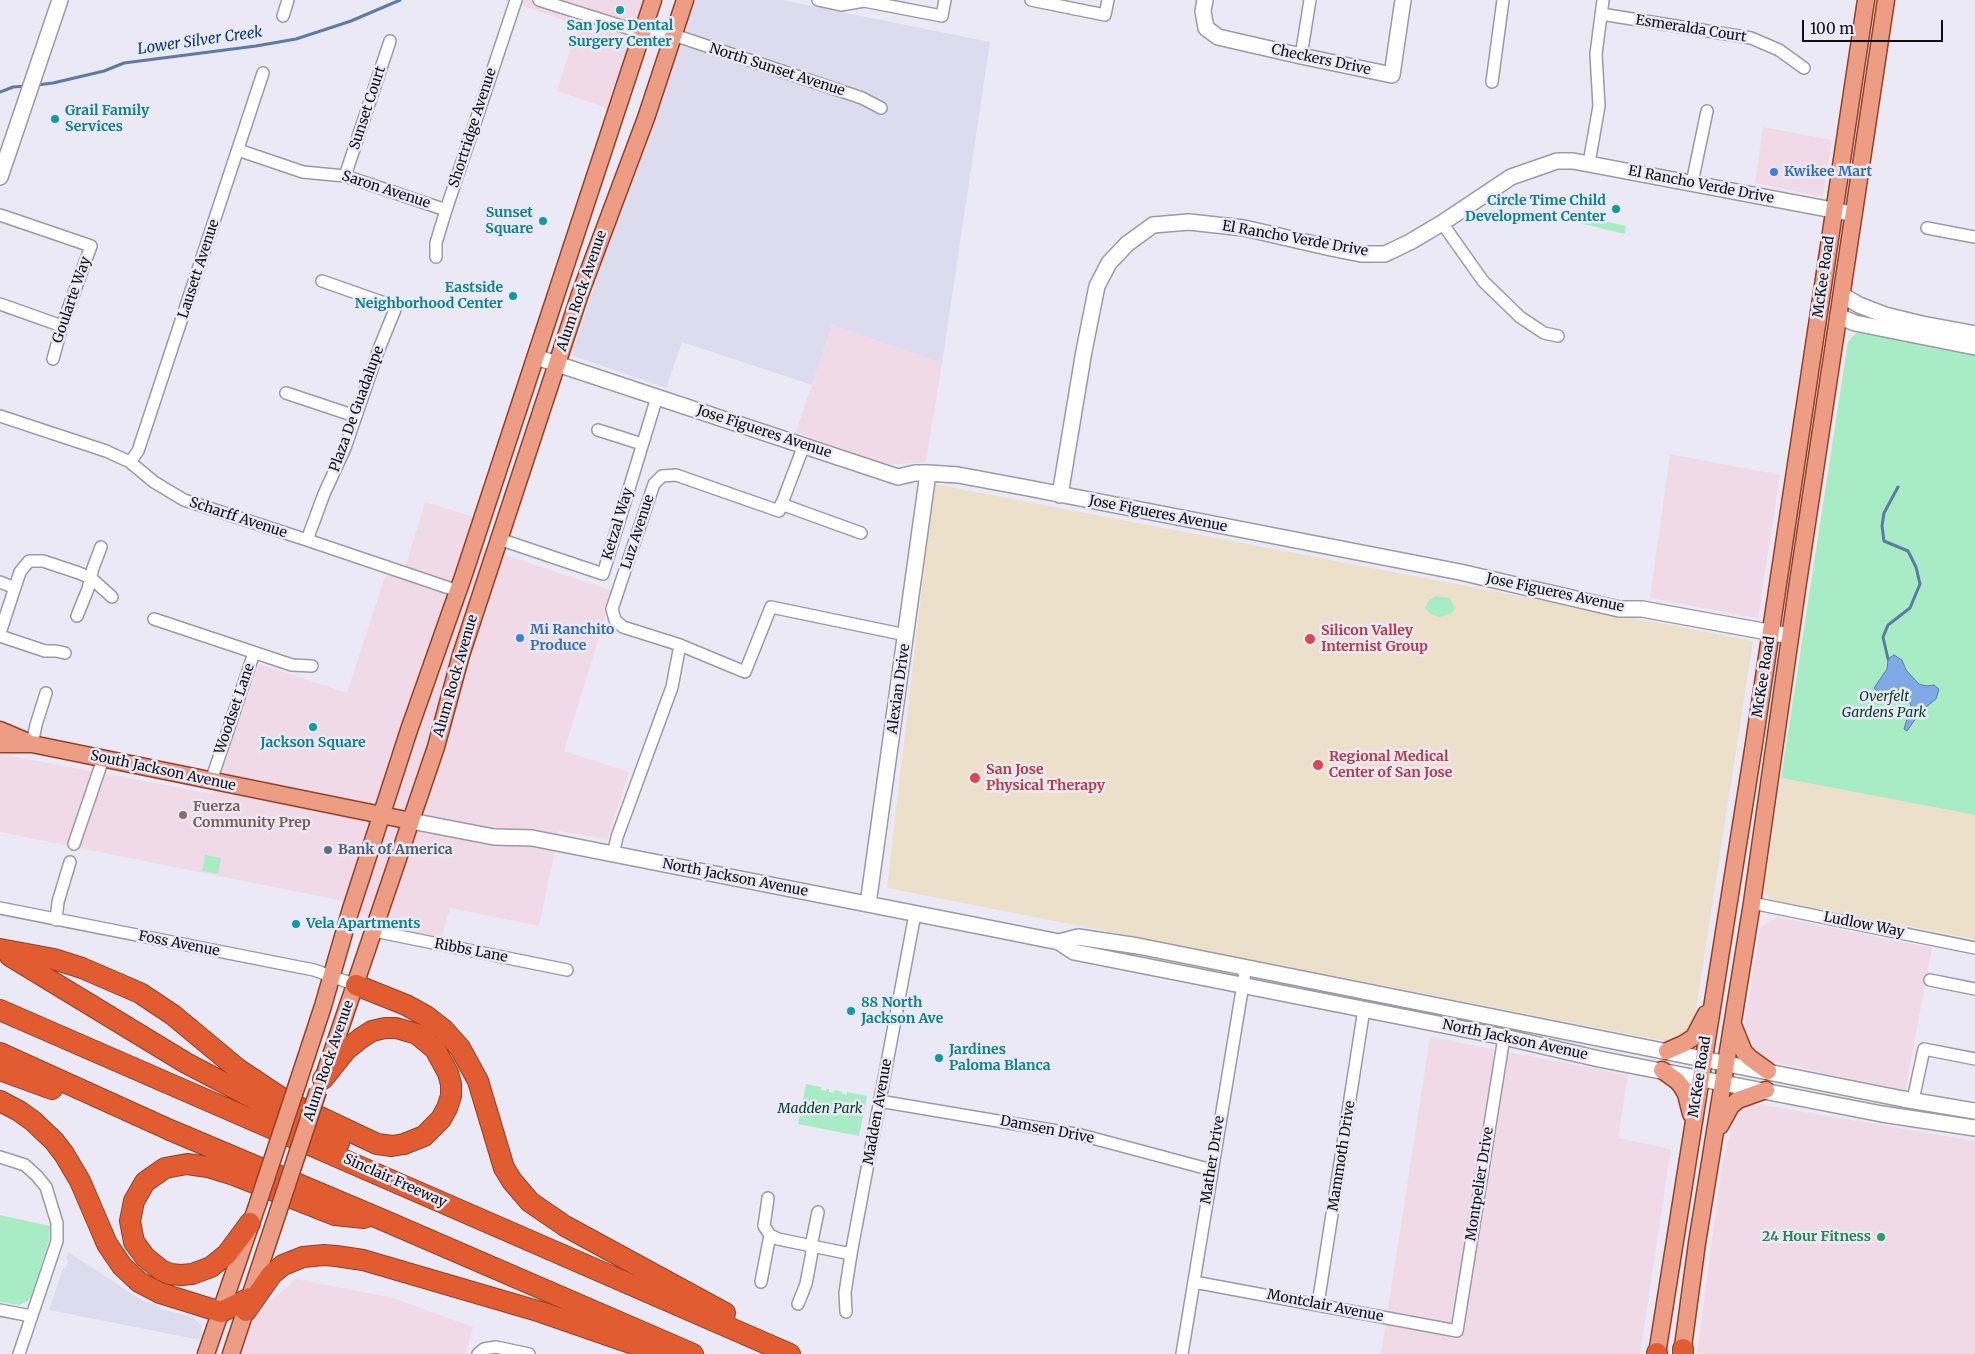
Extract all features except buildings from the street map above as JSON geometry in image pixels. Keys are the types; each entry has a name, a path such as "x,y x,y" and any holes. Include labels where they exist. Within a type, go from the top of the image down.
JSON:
{"highway":[{"path":"0,950 54,959 102,976 146,997 173,1015 238,1069 286,1101 377,1144 404,1144 424,1136 441,1119 451,1096 451,1084 448,1073 435,1049 417,1034 396,1028 372,1031 361,1038 346,1050 320,1085"},
{"path":"0,950 186,1063 340,1143 361,1166"},
{"path":"356,984 406,1005 426,1016 444,1030 456,1043 467,1059 478,1081 504,1168 512,1181 530,1202 565,1226 802,1354"},
{"name":"Sinclair Freeway","path":"0,1010 790,1354"},
{"path":"0,1053 170,1130 694,1354"},
{"path":"0,1070 170,1130"},
{"path":"0,1101 33,1121 64,1154 80,1181 107,1244 118,1261 138,1282 160,1293 221,1312 248,1304 272,1274 283,1265 303,1257 336,1256 363,1260 533,1309 662,1354"},
{"path":"250,1223 227,1254 211,1267 192,1274 180,1275 170,1274 161,1270 145,1257 134,1242 130,1221 134,1201 145,1182 154,1174 176,1164 208,1167 227,1173 335,1215 383,1220"}],"main road":[{"name":"Alum Rock Avenue","path":"206,1354 298,1082 350,912 421,693 458,591 653,0"},
{"name":"Alum Rock Avenue","path":"231,1354 320,1085 436,747 461,655 556,364 580,294 646,118 684,0"},
{"name":"McKee Road","path":"1657,1354 1666,1309 1700,1078 1771,633 1866,0"},
{"name":"McKee Road","path":"1682,1352 1697,1242 1752,903 1790,636 1886,0"},
{"name":"South Jackson Avenue","path":"0,730 32,744 411,822"},
{"name":"South Jackson Avenue","path":"0,744 32,744"},
{"path":"1734,869 1742,878 1741,890 1743,897 1752,903"},
{"path":"1667,1052 1694,1037 1712,1003"},
{"path":"1732,1023 1744,1052 1768,1071"},
{"path":"1662,1070 1677,1081 1686,1094 1691,1108 1692,1130"},
{"path":"1714,1139 1731,1106 1740,1098 1766,1090"}],"street":[{"path":"0,178 60,0"},
{"path":"282,16 288,0"},
{"name":"Shortridge Avenue","path":"436,257 436,243 446,210 516,0"},
{"name":"North Sunset Avenue","path":"539,0 634,30 672,36 862,98 881,108"},
{"path":"820,0 841,5 864,1 942,16 945,0"},
{"path":"1031,0 1105,15 1108,0"},
{"name":"Checkers Drive","path":"1205,0 1203,11 1206,28 1218,37 1392,75 1403,0"},
{"path":"1301,56 1310,0"},
{"path":"1492,82 1503,0"},
{"path":"1589,163 1599,106 1596,54 1603,0"},
{"name":"Esmeralda Court","path":"1601,14 1751,38 1779,50 1804,68"},
{"name":"Sunset Court","path":"345,176 390,40"},
{"name":"Lausett Avenue","path":"130,462 138,451 263,73"},
{"path":"1692,182 1708,111"},
{"name":"Saron Avenue","path":"238,150 303,172 345,176 446,210"},
{"name":"El Rancho Verde Drive","path":"1060,495 1097,286 1109,263 1127,244 1152,225 1189,222 1244,228 1362,254 1385,254 1442,223 1511,177 1557,161 1589,163 1854,214"},
{"name":"Goularte Way","path":"0,215 91,246 62,326 53,359"},
{"path":"1442,223 1484,281 1520,316 1544,333 1558,336"},
{"path":"1927,228 1975,237"},
{"name":"Plaza De Guadalupe","path":"307,540 324,494 345,448 379,349 396,307 322,281"},
{"path":"1842,295 1859,305 1885,315 1975,334"},
{"path":"0,304 62,326"},
{"path":"1838,316 1855,323 1975,347"},
{"name":"Jose Figueres Avenue","path":"536,357 898,477 915,473 958,476 1460,572 1620,609 1642,608 1790,636"},
{"path":"286,393 355,416"},
{"name":"Ketzal Way","path":"499,539 603,574 657,397"},
{"name":"Scharff Avenue","path":"0,416 106,451 130,462 154,482 184,500 458,591"},
{"path":"598,430 642,444"},
{"path":"782,504 804,445"},
{"name":"Alexian Drive","path":"868,904 906,635 921,512 928,473"},
{"name":"Luz Avenue","path":"861,532 782,504 779,511 676,475 662,476 654,484 612,609 615,620 623,627 680,645 744,672 771,607 906,635"},
{"path":"77,616 101,546"},
{"path":"66,653 56,650 45,651 0,634 20,572 29,561 44,561 91,578 112,597"},
{"path":"0,582 15,588"},
{"name":"Woodset Lane","path":"154,619 254,654 211,781"},
{"path":"613,854 617,837 672,687 680,645"},
{"path":"254,654 292,665 312,666"},
{"path":"32,744 46,693"},
{"path":"74,844 103,759"},
{"name":"North Jackson Avenue","path":"411,822 494,837 532,838 1059,942 1074,952 1478,1031 1599,1059 1882,1114 1975,1128"},
{"path":"56,920 58,902 70,862"},
{"name":"Ludlow Way","path":"1752,903 1975,948"},
{"name":"Foss Avenue","path":"0,908 314,970 356,984"},
{"name":"Madden Avenue","path":"846,1312 845,1293 851,1254 915,914"},
{"name":"Ribbs Lane","path":"374,931 567,970"},
{"name":"North Jackson Avenue","path":"1059,942 1078,937 1138,946 1246,966 1667,1052 1975,1111"},
{"name":"Mather Drive","path":"1182,1354 1246,966"},
{"path":"1930,980 1975,989"},
{"name":"Mammoth Drive","path":"1318,1304 1364,1009"},
{"path":"1478,1031 1486,1028 1506,1027 1515,1020"},
{"name":"Montpelier Drive","path":"1457,1331 1504,1037"},
{"path":"1913,1100 1924,1050 1975,1059"},
{"name":"Damsen Drive","path":"879,1101 1081,1135 1212,1170"},
{"path":"0,1157 25,1165 37,1176 46,1187 58,1223 57,1241 19,1354"},
{"path":"768,1198 764,1226 770,1235 778,1239 851,1254"},
{"path":"798,1304 806,1284 818,1212"},
{"path":"760,1282 770,1235"},
{"name":"Montclair Avenue","path":"1194,1282 1457,1331"},
{"path":"0,1310 31,1316"},
{"path":"478,1354 484,1349 496,1347 529,1354"}],"shaded area":[{"path":"504,0 650,0 613,110 557,91 578,25"},
{"path":"691,0 782,0 990,42 942,363 832,325 812,385 682,342 666,388 571,355"},
{"path":"1763,127 1832,140 1823,197 1755,183"},
{"path":"832,325 942,363 926,462 885,465 796,432"},
{"path":"1670,454 1780,475 1758,618 1650,598"},
{"name":"Regional Medical Center of San Jose","path":"934,484 1753,641 1692,1035 1675,1043 887,888"},
{"path":"425,502 477,518 469,543 613,591 564,751 629,772 607,839 559,831 539,926 450,908 441,939 380,929 348,902 0,832 0,754 213,794 259,664 347,693 385,577 406,565"},
{"path":"1781,778 1975,815 1975,939 1776,901 1769,898 1764,890"},
{"path":"1777,917 1932,948 1905,1091 1765,1060 1749,1049 1744,1030 1760,928"},
{"path":"1430,1037 1628,1075 1618,1138 1671,1149 1640,1354 1381,1354"},
{"path":"1757,1104 1975,1141 1975,1354 1697,1354 1722,1166 1736,1110"},
{"path":"68,1252 143,1301 155,1304 161,1309 193,1317 202,1326 201,1340 49,1310 63,1268 66,1268"},
{"path":"295,1279 393,1298 473,1327 465,1354 238,1354 250,1316 284,1290"}],"green space":[{"path":"1582,210 1600,214 1599,220 1626,226 1625,234 1579,223"},
{"name":"Overfelt Gardens Park","path":"1856,333 1893,338 1975,354 1975,815 1781,778 1848,342"},
{"path":"1436,596 1450,598 1455,609 1451,614 1439,617 1429,613 1425,608 1429,600"},
{"path":"205,855 221,858 218,874 202,871"},
{"name":"Madden Park","path":"806,1084 821,1087 821,1090 826,1091 826,1089 829,1089 829,1092 834,1093 835,1090 847,1095 847,1092 867,1096 859,1136 798,1124"},
{"path":"0,1215 50,1226 49,1240 31,1297 28,1301 19,1305 0,1302"}],"water":[{"path":"1894,655 1902,660 1906,670 1919,684 1926,686 1934,685 1939,689 1936,699 1921,711 1907,731 1904,729 1911,706 1908,698 1903,694 1891,691 1879,694 1874,688 1887,669 1888,659"}],"waterway":[{"name":"Lower Silver Creek","path":"37,85 104,71 124,63 296,39 351,21 400,0"},
{"name":"Lower Silver Creek","path":"0,92 13,87 26,86"},
{"path":"1888,659 1883,637 1888,625 1910,608 1920,584 1916,567 1908,551 1884,541 1882,526 1884,513 1898,487"}],"place":[{"name":"San Jose Dental Surgery Center","path":"620,10"},
{"name":"Grail Family Services","path":"55,119"},
{"name":"Kwikee Mart","path":"1774,172"},
{"name":"Circle Time Child Development Center","path":"1616,209"},
{"name":"Sunset Square","path":"543,221"},
{"name":"Eastside Neighborhood Center","path":"513,296"},
{"name":"Mi Ranchito Produce","path":"520,638"},
{"name":"Silicon Valley Internist Group","path":"1310,639"},
{"name":"Jackson Square","path":"313,727"},
{"name":"Regional Medical Center of San Jose","path":"1318,765"},
{"name":"San Jose Physical Therapy","path":"975,778"},
{"name":"Fuerza Community Prep","path":"183,815"},
{"name":"Bank of America","path":"328,850"},
{"name":"Vela Apartments","path":"296,924"},
{"name":"88 North Jackson Ave","path":"851,1011"},
{"name":"Jardines Paloma Blanca","path":"939,1058"},
{"name":"24 Hour Fitness","path":"1881,1237"}]}
